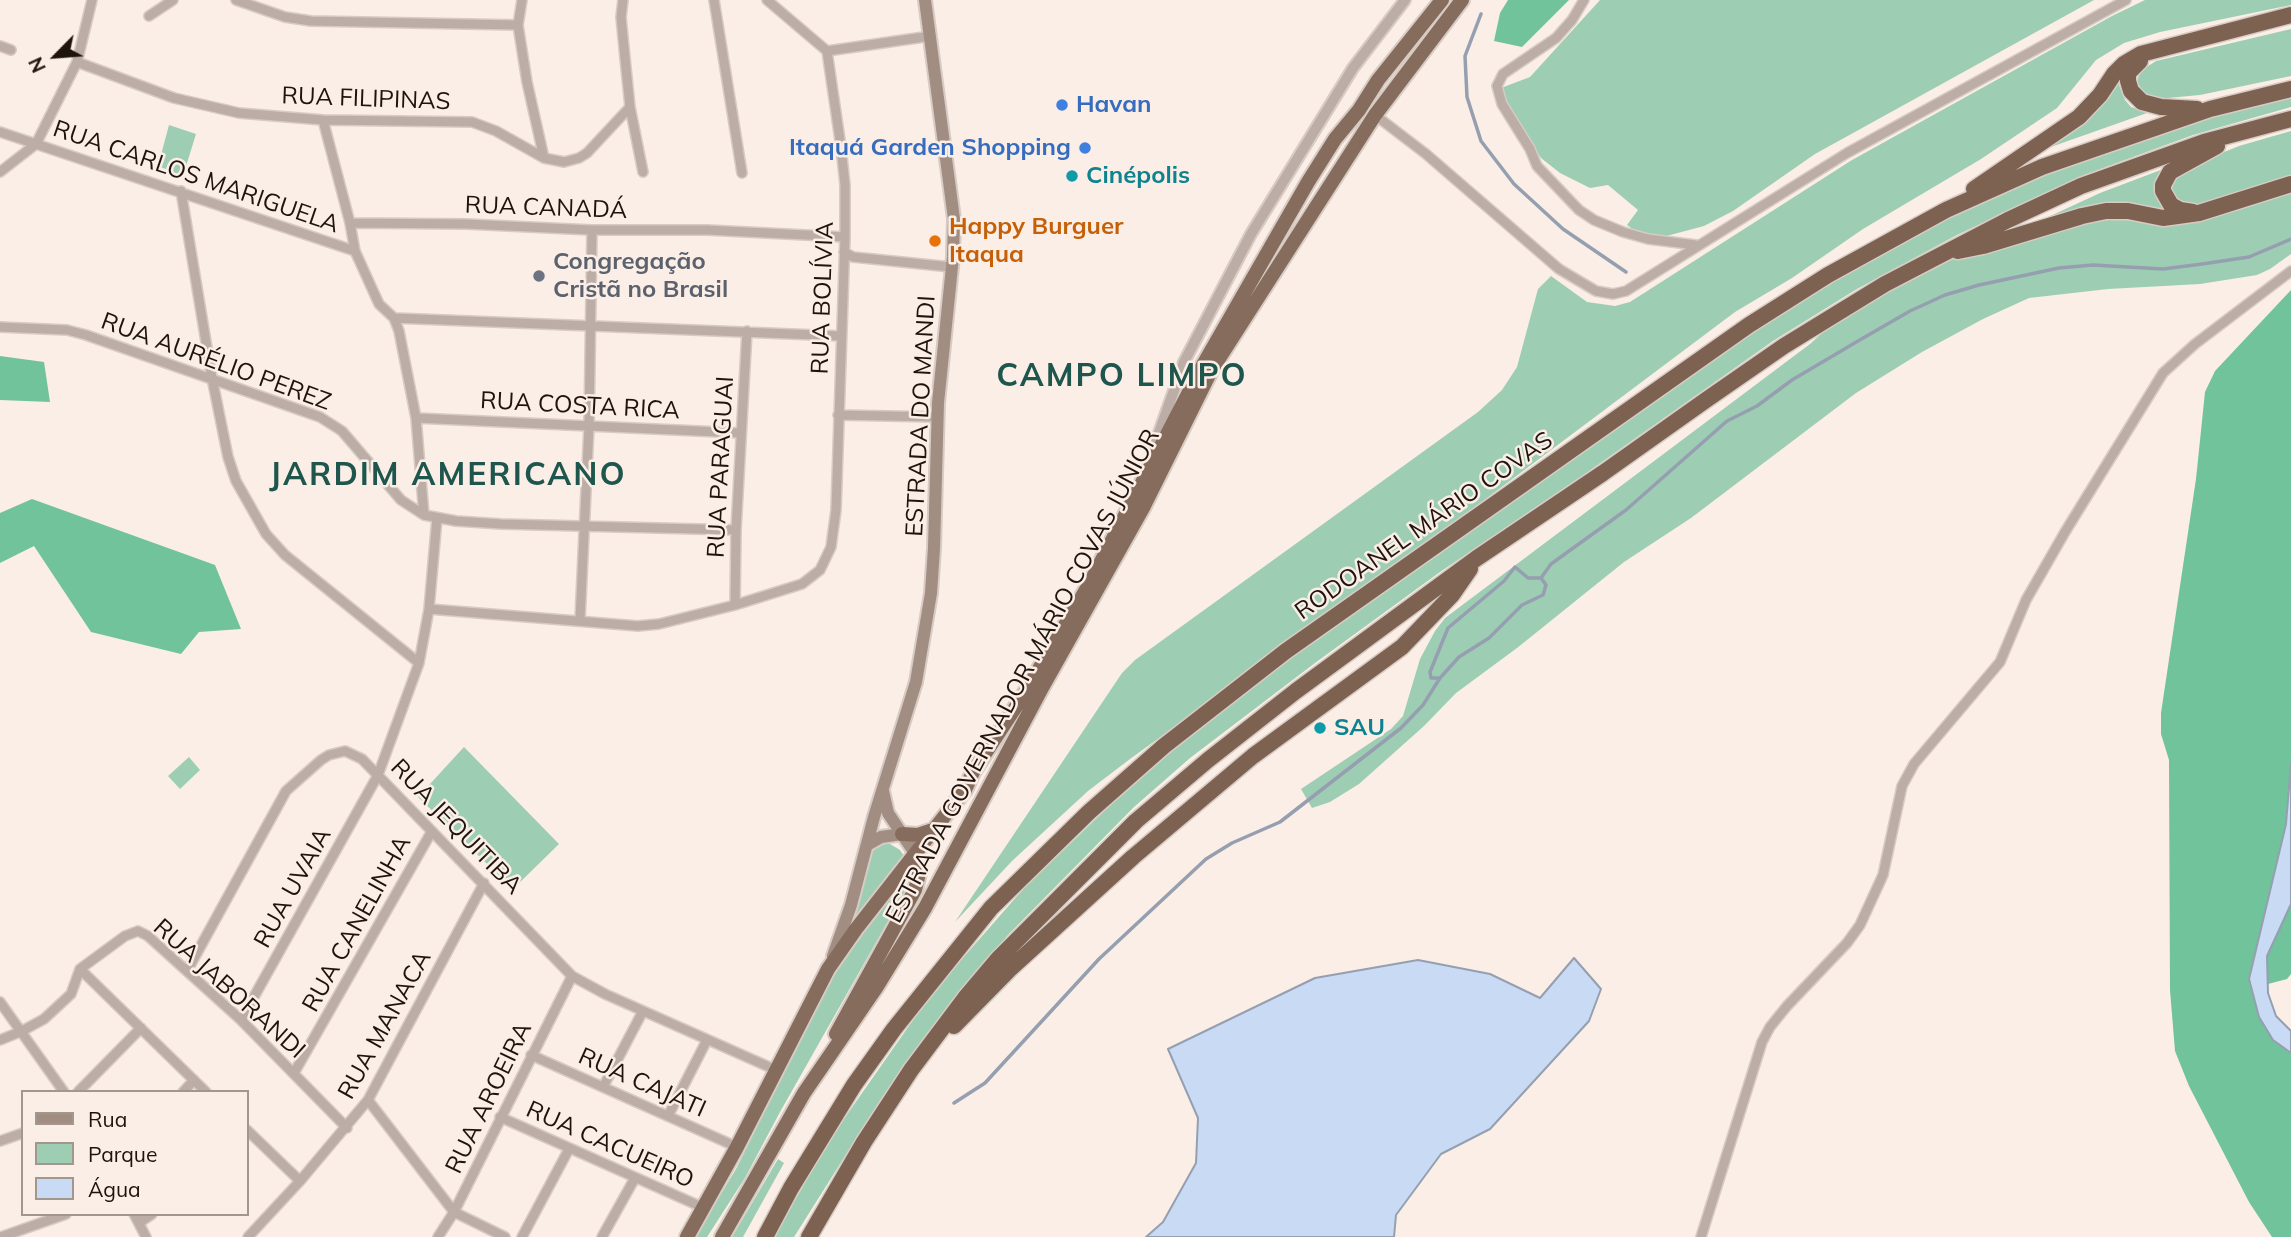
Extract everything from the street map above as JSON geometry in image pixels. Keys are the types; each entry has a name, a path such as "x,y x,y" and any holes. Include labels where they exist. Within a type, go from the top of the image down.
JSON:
{"highway":[{"name":"ESTRADA GOVERNADOR MÁRIO COVAS JÚNIOR","path":"687,1237 737,1147 828,969 965,790 1090,583 1203,365 1308,182 1378,80 1441,0"},
{"path":"1449,17 1455,0"},
{"name":"ESTRADA GOVERNADOR MÁRIO COVAS JÚNIOR","path":"722,1237 804,1093 869,998 925,908 1042,686 1144,506 1212,371 1375,115 1462,0"},
{"path":"1946,210 2079,117 2124,64 2141,54 2291,15"},
{"path":"2160,50 2139,62 2129,73 2128,82 2135,96 2150,105 2210,109"},
{"name":"RODOANEL MÁRIO COVAS","path":"765,1237 854,1085 922,992 991,908 1089,812 1164,746 1286,651 1749,325 1828,275 1946,210 2042,167 2210,109 2291,89"},
{"path":"809,1237 864,1142 911,1070 998,959 1136,821 1296,691 1477,558 1784,346 1885,284 2081,186 2162,156 2291,119"},
{"path":"2199,213 2180,210 2171,205 2163,191 2165,179 2177,167 2242,132"},
{"path":"1942,254 1983,246 2106,211 2128,211 2163,218 2199,213 2291,184"},
{"path":"911,1070 1011,968 1133,857 1253,756 1411,640 1452,596 1477,558"},
{"path":"902,834 918,835 937,828"},
{"path":"804,1093 915,890 920,869 916,855"}],"main road":[{"name":"ESTRADA DO MANDI","path":"828,969 851,905 883,787 916,682 927,622 934,548 937,416 954,219 925,0"},
{"path":"883,787 888,813 916,855"},
{"path":"867,845 881,837 902,834"}],"street":[{"path":"0,172 36,144 77,62 92,0"},
{"path":"149,16 173,0"},
{"path":"236,0 285,17 311,21 518,25"},
{"path":"522,0 518,25 527,82 544,158"},
{"path":"623,0 621,17 630,107 643,172"},
{"path":"714,0 742,173"},
{"path":"767,0 827,51 931,36"},
{"path":"1133,503 1184,362 1226,280 1256,225 1353,68 1405,0"},
{"path":"1584,0 1572,20 1556,38 1503,74 1497,86 1502,104 1530,149 1537,166 1558,190 1587,215 1610,227 1648,239 1696,245"},
{"path":"1375,115 1426,154 1559,269 1596,291 1613,293 1626,291 1847,153 2126,0"},
{"path":"0,46 10,50"},
{"name":"RUA BOLÍVIA","path":"735,605 802,584 826,563 831,547 836,510 845,185 827,51"},
{"name":"RUA FILIPINAS","path":"77,62 174,98 220,110 323,120 472,122 496,131 544,158 564,162 579,158 630,107"},
{"path":"323,120 351,223 355,251"},
{"name":"RUA CARLOS MARIGUELA","path":"0,132 355,251 379,304 394,318 401,340 416,418 424,515"},
{"path":"181,191 212,378 228,457 236,481 266,534 285,555 419,663"},
{"name":"RUA CANADÁ","path":"351,223 466,224 592,230 707,230 845,237"},
{"path":"580,620 589,426 592,230"},
{"path":"844,252 853,257 951,267"},
{"path":"1701,1237 1762,1042 1787,1006 1847,943 1860,925 1883,875 1902,786 1914,764 2000,662 2026,600 2065,531 2163,373 2195,344 2291,271"},
{"path":"394,318 841,336"},
{"name":"RUA AURÉLIO PEREZ","path":"0,327 67,330 86,335 332,423 354,443 401,500 424,515"},
{"name":"RUA PARAGUAI","path":"735,605 736,530 747,331"},
{"path":"838,415 937,416"},
{"name":"RUA COSTA RICA","path":"416,418 741,433"},
{"path":"424,515 501,524 736,530"},
{"name":"RUA UVAIA","path":"241,1020 379,775 419,663 429,608 437,518"},
{"path":"429,608 510,617 638,625 659,624 735,605"},
{"name":"RUA JEQUITIBA","path":"187,971 286,791 321,760 345,751 362,758 572,976 776,1070"},
{"name":"RUA CANELINHA","path":"294,1073 432,831"},
{"name":"RUA MANACA","path":"248,1237 347,1128 368,1100 484,883"},
{"name":"RUA JABORANDI","path":"0,1040 44,1019 71,994 80,969 125,936 138,931 148,936 241,1020 347,1128"},
{"path":"80,969 204,1090"},
{"name":"RUA AROEIRA","path":"438,1237 454,1212 572,976"},
{"path":"0,1002 63,1090"},
{"path":"603,1087 643,1011"},
{"path":"80,1090 141,1028"},
{"path":"668,1116 707,1040"},
{"name":"RUA CAJATI","path":"531,1055 737,1147"},
{"path":"185,1090 194,1080"},
{"path":"368,1100 454,1212 505,1237"},
{"name":"RUA CACUEIRO","path":"500,1117 704,1208"},
{"path":"248,1131 300,1181"},
{"path":"0,1141 21,1134"},
{"path":"522,1237 569,1149"},
{"path":"602,1237 635,1178"},
{"path":"1,1237 60,1216"},
{"path":"135,1216 146,1237"},
{"path":"139,1223 149,1216"}],"green space":[{"path":"1508,0 1569,0 1522,47 1494,41 1500,13"},
{"path":"1600,0 2094,0 1815,154 1733,211 1704,226 1659,238 1642,236 1627,225 1638,210 1608,185 1590,188 1560,173 1541,158 1505,105 1501,88 1530,77"},
{"path":"2145,0 2291,0 2291,5 2160,32 2124,43 2096,60 2057,108 1981,159 1863,229 1792,278 1735,312 1403,561 1130,759 1088,791 1012,861 955,922 1122,673 1135,660 1478,412 1502,390 1517,367 1538,289 1551,276 1587,302 1615,306 1630,302 1852,160"},
{"path":"2291,29 2291,76 2200,95 2157,99 2145,96 2137,82 2145,68 2156,61"},
{"path":"2117,80 2125,100 2131,107 2147,113 2031,154"},
{"path":"2291,94 2291,107 2193,135 2084,175 1957,235 1857,289 1773,341 1440,572 1315,663 1190,758 1134,807 1008,935 925,1036 881,1099 794,1237 771,1237 825,1146 918,1013 1025,887 1152,765 1271,671 1795,300 1910,236 2010,186 2202,118"},
{"path":"169,125 196,134 183,176 158,166"},
{"path":"2291,131 2291,178 2191,207 2178,205 2168,187 2171,180 2192,165 2239,146"},
{"path":"2166,168 2159,180 2158,194 2171,217 2117,205 2086,210 2124,209 2161,218 2189,219 2291,189 2291,254 2257,275 2200,284 2108,289 2029,298 1922,352 1856,393 1691,518 1624,562 1456,693 1424,726 1359,784 1330,802 1312,808 1301,789 1391,729 1403,716 1420,659 1445,618 1810,344 1833,323 1919,272 1969,249 2079,212 2033,224 2100,193"},
{"path":"2291,290 2291,763 2286,824 2249,979 2260,1018 2273,1040 2291,1053 2291,1237 2272,1237 2249,1202 2189,1086 2175,1051 2170,990 2169,760 2161,734 2161,713 2196,479 2205,392 2215,371"},
{"path":"0,356 44,362 50,402 0,400"},
{"path":"32,499 215,565 241,629 199,632 181,654 91,632 34,546 0,563 0,513"},
{"path":"464,747 559,844 513,889 418,797"},
{"path":"189,757 200,770 180,789 168,776"},
{"path":"884,843 900,850 904,862 851,926 869,857"},
{"path":"908,876 904,893 745,1178 707,1237 695,1237 736,1169 841,958"},
{"path":"2291,904 2291,974 2287,979 2268,984 2267,956"},
{"path":"778,1159 784,1163 743,1237 732,1237"}],"water":[{"path":"2291,763 2291,904 2267,956 2268,993 2276,1016 2291,1031 2291,1053 2273,1040 2259,1017 2249,979 2286,824"},
{"path":"1574,958 1601,989 1589,1021 1490,1129 1441,1154 1396,1215 1394,1237 1146,1237 1163,1222 1196,1163 1198,1118 1168,1049 1315,978 1418,960 1490,974 1540,998"}],"waterway":[{"path":"1481,14 1465,56 1467,97 1481,141 1514,184 1563,229 1626,272"},
{"path":"954,1103 985,1083 1099,959 1206,859 1232,843 1280,822 1401,728 1423,705 1440,678 1459,657 1489,638 1522,605 1543,595 1546,585 1541,578 1551,564 1626,510 1727,421 1757,406 1792,380 1858,341 1910,311 1945,295 2059,268 2093,265 2163,269 2249,257 2291,239"},
{"path":"1440,678 1431,678 1430,672 1448,628 1504,581 1515,567 1528,578 1541,578"}],"place":[{"name":"Havan","path":"1062,105"},
{"name":"Itaquá Garden Shopping","path":"1085,148"},
{"name":"Cinépolis","path":"1072,176"},
{"name":"Happy Burguer Itaqua","path":"935,241"},
{"name":"Congregação Cristã no Brasil","path":"539,276"},
{"name":"SAU","path":"1320,728"}],"district":[{"name":"CAMPO LIMPO","path":"1122,376"},
{"name":"JARDIM AMERICANO","path":"448,475"}]}
